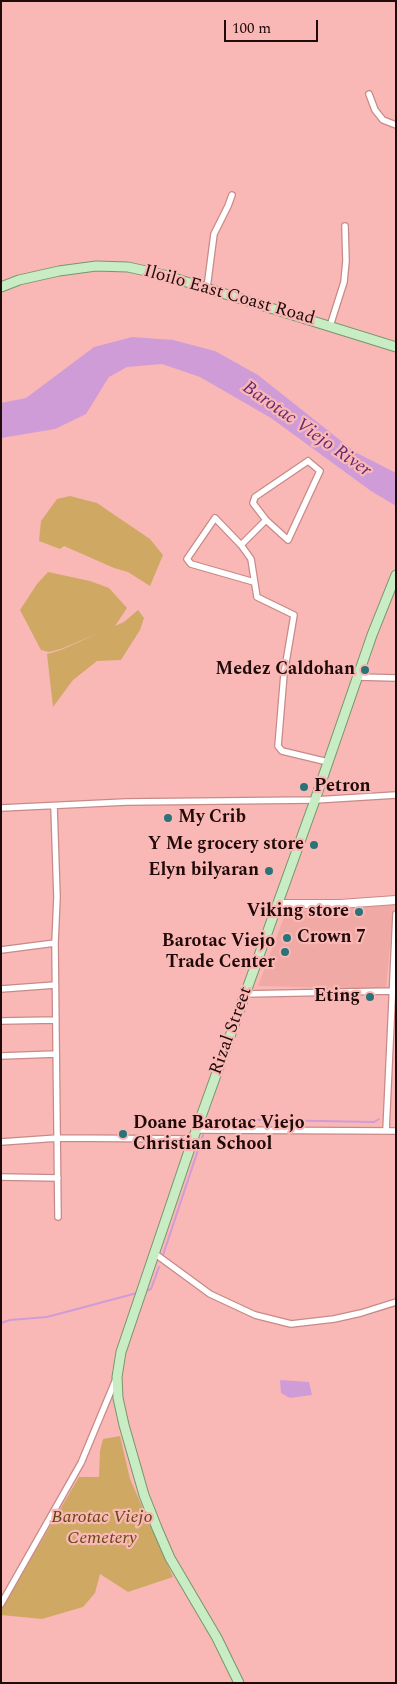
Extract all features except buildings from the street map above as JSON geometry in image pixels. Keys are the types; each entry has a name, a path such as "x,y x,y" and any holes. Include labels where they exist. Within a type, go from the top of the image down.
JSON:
{"main road":[{"name":"Iloilo East Coast Road","path":"1,287 19,280 58,271 96,266 128,267 164,274 396,347"},
{"name":"Rizal Street","path":"117,1377 121,1352 193,1139 387,595 396,575"},
{"path":"117,1377 118,1398 124,1425 144,1494 157,1528 170,1558 218,1638 239,1683"}],"street":[{"path":"369,94 375,110 383,120 396,125"},
{"path":"207,288 214,234 232,195"},
{"path":"330,326 344,282 346,226"},
{"path":"308,461 320,471 288,540 266,520 253,503 255,497 308,461"},
{"path":"254,582 191,564 187,559 215,518 241,545 251,559 257,596 294,615 284,674 278,746 282,751 328,762"},
{"path":"241,545 266,520"},
{"path":"358,677 396,678"},
{"path":"1,808 126,802 315,800 396,795"},
{"path":"54,806 57,897 54,943 58,1217"},
{"path":"278,904 340,904 396,900"},
{"path":"386,1130 396,914"},
{"path":"1,950 54,943"},
{"path":"1,989 55,985"},
{"path":"245,994 392,991"},
{"path":"1,1021 56,1020"},
{"path":"1,1056 56,1054"},
{"path":"197,1130 396,1131"},
{"path":"1,1142 58,1138 193,1139"},
{"path":"1,1177 58,1178"},
{"path":"154,1253 210,1294 255,1315 291,1324 334,1319 396,1302"},
{"path":"1,1604 81,1463 117,1377"}],"shaded area":[{"path":"394,905 386,989 258,986 286,912"}],"green space":[{"path":"70,496 97,503 150,539 163,555 150,586 128,572 114,568 64,546 60,549 39,541 41,521 57,499"},
{"path":"48,572 90,581 109,588 127,608 115,626 124,622 138,610 144,618 140,630 121,660 97,661 73,680 53,707 47,654 61,650 101,632 61,649 49,652 41,650 20,610 37,584"},
{"name":"Barotac Viejo Cemetery","path":"120,1436 130,1479 173,1577 128,1592 100,1574 95,1593 83,1607 42,1619 1,1615 1,1610 79,1477 99,1477 100,1451 103,1439"}],"water":[{"name":"Barotac Viejo River","path":"132,337 173,340 215,351 258,375 355,452 396,473 396,506 371,491 271,418 200,377 162,364 127,367 109,377 86,414 55,429 1,438 1,403 26,398 94,347"},
{"path":"280,1380 309,1382 312,1395 290,1398 281,1393"}],"waterway":[{"path":"207,1124 209,1119 374,1122 379,1119"},
{"path":"163,1255 203,1135"},
{"path":"146,1291 151,1289 159,1267"},
{"path":"1,1323 10,1320 47,1317 137,1293"}],"place":[{"name":"Medez Caldohan","path":"365,670"},
{"name":"Petron","path":"304,787"},
{"name":"My Crib","path":"168,818"},
{"name":"Y Me grocery store","path":"314,845"},
{"name":"Elyn bilyaran","path":"269,871"},
{"name":"Viking store","path":"359,912"},
{"name":"Crown 7","path":"287,938"},
{"name":"Barotac Viejo Trade Center","path":"285,952"},
{"name":"Eting","path":"370,997"},
{"name":"Doane Barotac Viejo Christian School","path":"123,1134"}]}
